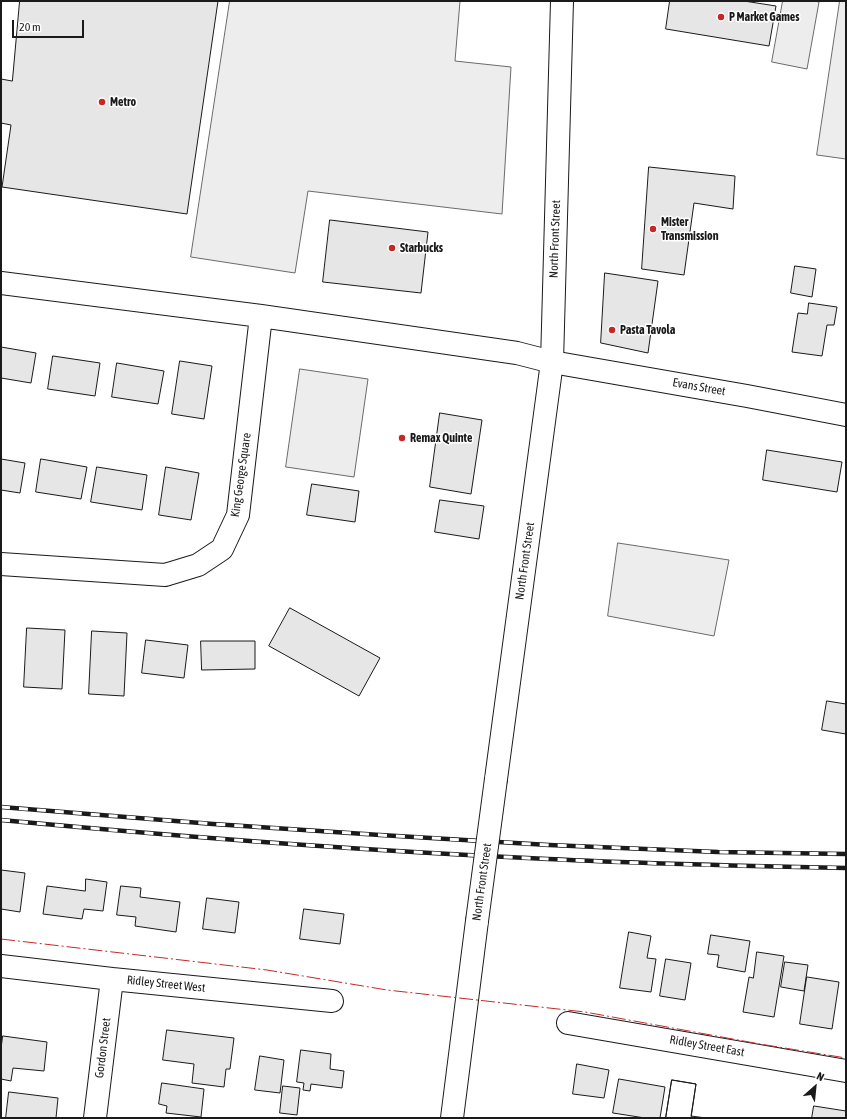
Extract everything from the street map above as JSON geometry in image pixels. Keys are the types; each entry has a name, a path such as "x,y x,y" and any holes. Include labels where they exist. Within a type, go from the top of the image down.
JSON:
{"street":[{"name":"North Front Street","path":"452,1118 552,362 562,1"},
{"path":"1,283 261,316 517,353 552,362"},
{"name":"King George Square","path":"1,564 165,574 198,565 222,549 238,515 261,316"},
{"name":"Evans Street","path":"552,362 748,396 846,415"},
{"name":"Ridley Street West","path":"1,966 112,979 332,1001"},
{"name":"Gordon Street","path":"95,1118 112,979"},
{"name":"Ridley Street East","path":"568,1023 846,1071"}],"shaded area":[{"path":"230,1 460,1 455,61 511,67 502,214 308,191 295,273 191,257"},
{"path":"783,1 819,2 807,69 772,62"},
{"path":"840,1 846,1 846,159 817,155"},
{"path":"300,369 368,379 354,477 286,467"},
{"path":"618,543 729,560 714,636 608,616"}],"building":[{"name":"Metro","path":"20,1 218,1 187,214 2,187 11,125 1,123 1,79 12,81"},
{"name":"P Market Games","path":"670,1 744,1 776,6 769,46 666,29"},
{"path":"649,167 735,176 733,209 694,203 684,275 642,269"},
{"path":"330,220 428,232 421,293 323,282"},
{"path":"795,266 816,269 812,297 791,293"},
{"path":"605,273 658,281 648,353 601,343"},
{"path":"809,303 837,307 834,325 827,325 822,356 792,352 798,313 807,314"},
{"path":"1,347 36,353 31,383 1,378"},
{"path":"53,356 100,363 95,396 48,389"},
{"path":"180,361 212,366 204,419 172,414"},
{"path":"117,363 164,371 158,404 112,397"},
{"path":"440,413 482,420 471,494 430,487"},
{"path":"767,450 842,462 837,492 763,480"},
{"path":"1,459 25,463 20,493 1,490"},
{"path":"41,459 87,467 81,499 36,492"},
{"path":"97,467 147,475 142,510 91,502"},
{"path":"166,467 199,473 191,520 159,515"},
{"path":"312,484 359,491 355,522 307,515"},
{"path":"440,500 484,506 479,539 435,532"},
{"path":"290,608 380,658 359,696 269,646"},
{"path":"27,628 65,630 62,689 24,687"},
{"path":"92,631 127,633 124,696 89,694"},
{"path":"146,640 188,645 184,678 142,673"},
{"path":"201,641 255,641 255,669 202,670"},
{"path":"827,701 846,704 846,734 822,730"},
{"path":"1,870 25,873 20,912 1,909"},
{"path":"86,879 107,882 103,911 84,909 82,919 43,914 47,886 85,891"},
{"path":"121,886 141,888 140,897 180,902 176,932 135,926 136,917 117,915"},
{"path":"207,898 239,902 235,933 203,929"},
{"path":"304,909 344,914 340,944 300,939"},
{"path":"629,932 651,936 647,958 656,959 651,992 620,988"},
{"path":"711,935 750,941 745,972 717,967 719,955 708,954"},
{"path":"757,952 784,956 774,1017 743,1012 749,977 753,978"},
{"path":"666,959 691,963 685,1000 660,996"},
{"path":"785,962 808,965 804,991 781,987"},
{"path":"807,977 839,982 832,1029 800,1024"},
{"path":"167,1030 234,1038 230,1069 226,1069 224,1087 192,1083 194,1064 163,1060"},
{"path":"3,1036 47,1042 44,1071 13,1068 11,1081 1,1079 1,1049"},
{"path":"301,1050 331,1054 330,1069 344,1071 342,1088 311,1084 310,1091 303,1090 304,1083 297,1082"},
{"path":"260,1056 284,1060 280,1093 255,1090"},
{"path":"577,1064 609,1070 604,1098 573,1094"},
{"path":"619,1079 665,1087 660,1118 645,1118 613,1113"},
{"path":"672,1080 696,1084 691,1118 666,1118"},
{"path":"672,1080 696,1084 691,1116 706,1118 666,1118"},
{"path":"162,1083 204,1089 201,1117 166,1113 167,1106 159,1104"},
{"path":"283,1086 300,1088 297,1115 280,1113"},
{"path":"9,1092 58,1098 56,1118 6,1118"},
{"path":"814,1106 846,1111 846,1118 812,1118"}],"railway":[{"path":"1,807 213,824 549,845 718,852 846,854"},
{"path":"1,820 206,838 480,856 735,866 846,868"}],"power":[{"path":"1,939 267,970 387,990 585,1012 846,1058"}],"place":[{"name":"P Market Games","path":"721,17"},
{"name":"Metro","path":"102,102"},
{"name":"Mister Transmission","path":"653,229"},
{"name":"Starbucks","path":"392,248"},
{"name":"Pasta Tavola","path":"612,330"},
{"name":"Remax Quinte","path":"402,438"}]}
